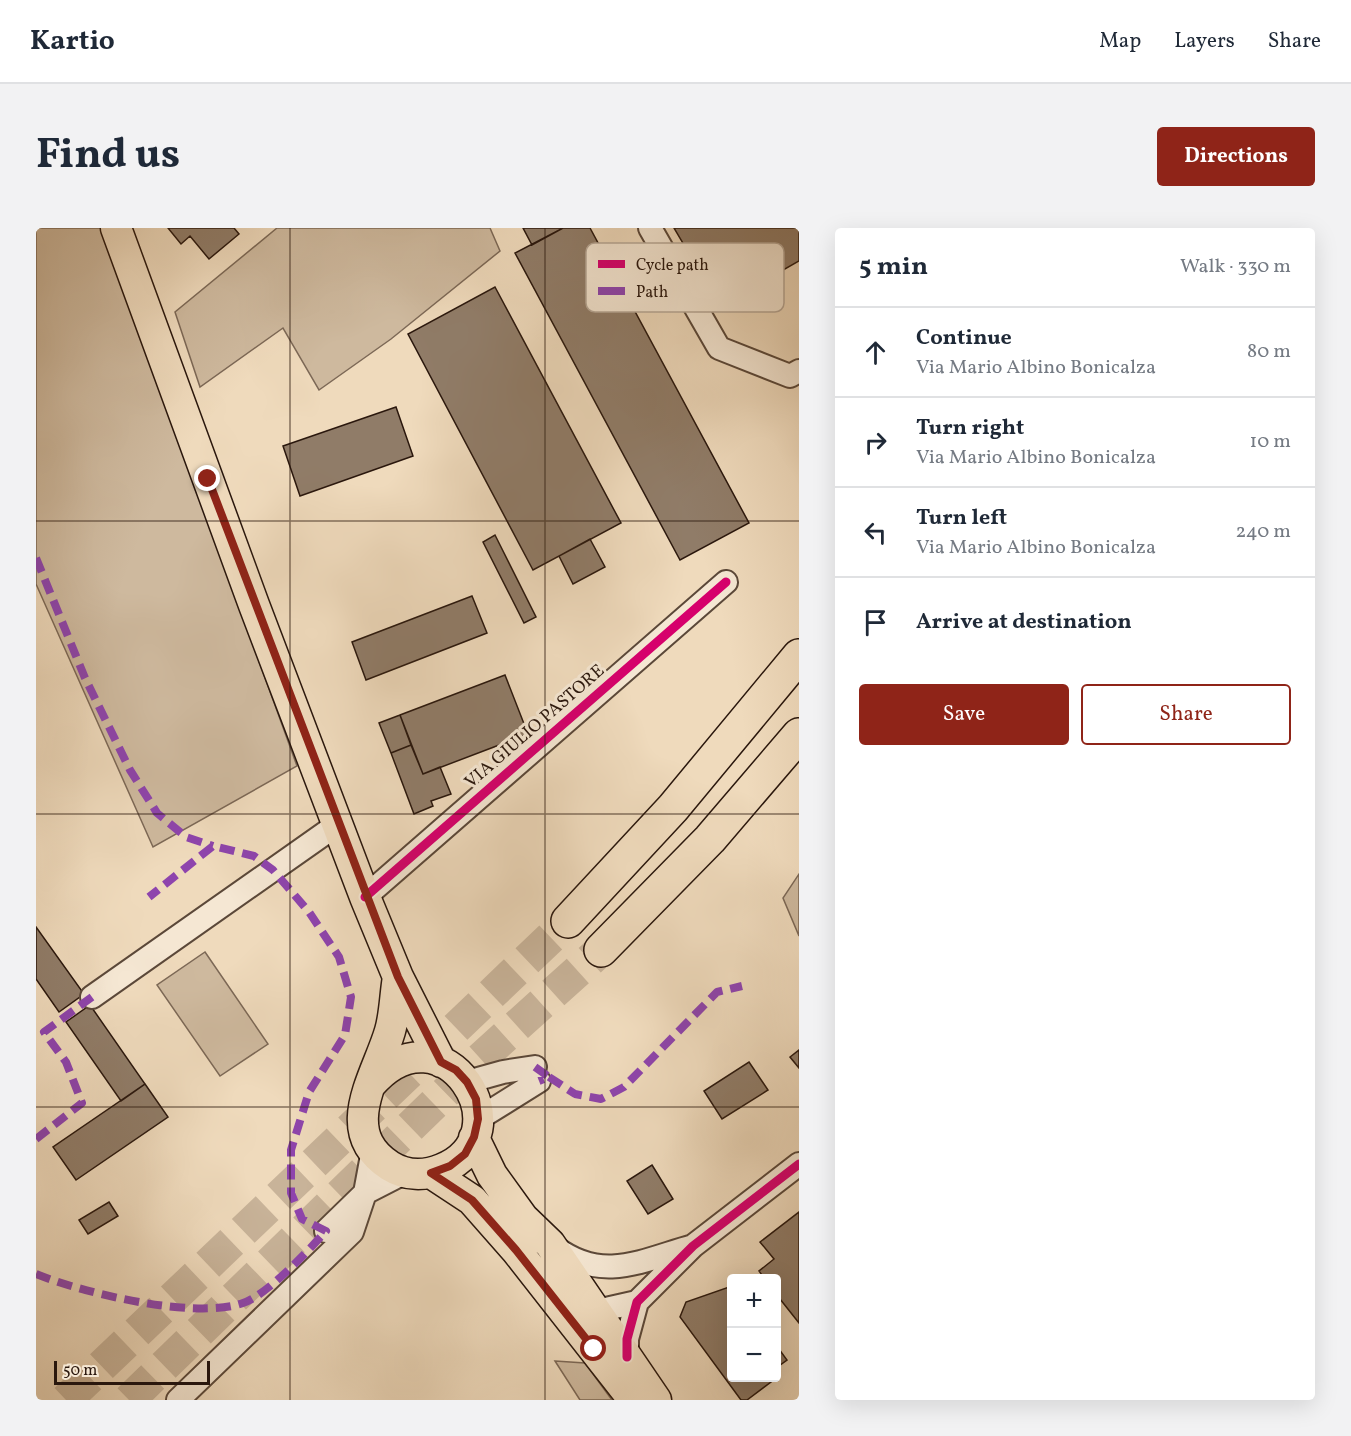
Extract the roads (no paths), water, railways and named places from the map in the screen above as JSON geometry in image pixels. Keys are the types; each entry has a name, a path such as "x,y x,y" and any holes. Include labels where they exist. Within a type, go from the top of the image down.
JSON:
{"highway":[{"path":"568,921 673,808 799,656"},
{"path":"602,950 710,839 799,735"}],"main road":[{"path":"116,228 365,897 398,977 441,1062"},
{"path":"398,977 391,1029 362,1110 366,1138 382,1160 419,1173 472,1200 516,1250 634,1400"},
{"path":"371,1084 388,1068 410,1058 425,1058 441,1062 456,1070 467,1082 476,1099 476,1128 492,1175 523,1218 550,1244 656,1400"},
{"path":"419,1173 450,1166 465,1154 476,1128"}],"street":[{"path":"650,228 659,243"},
{"path":"698,312 719,348 790,376 799,371"},
{"name":"VIA GIULIO PASTORE","path":"365,897 726,582"},
{"path":"92,997 338,824"},
{"path":"467,1082 503,1072 537,1074 476,1128"},
{"path":"178,1400 352,1232 365,1193 373,1150"},
{"path":"627,1357 627,1339 637,1302 693,1246 799,1164"},
{"path":"326,1231 365,1193 419,1173"},
{"path":"550,1244 574,1261 598,1268 621,1266 693,1246"},
{"path":"516,1250 539,1259 576,1307 597,1311 637,1302"}],"tunnel":[{"path":"66,1400 568,921"},
{"path":"129,1400 479,1060 601,950"}]}
